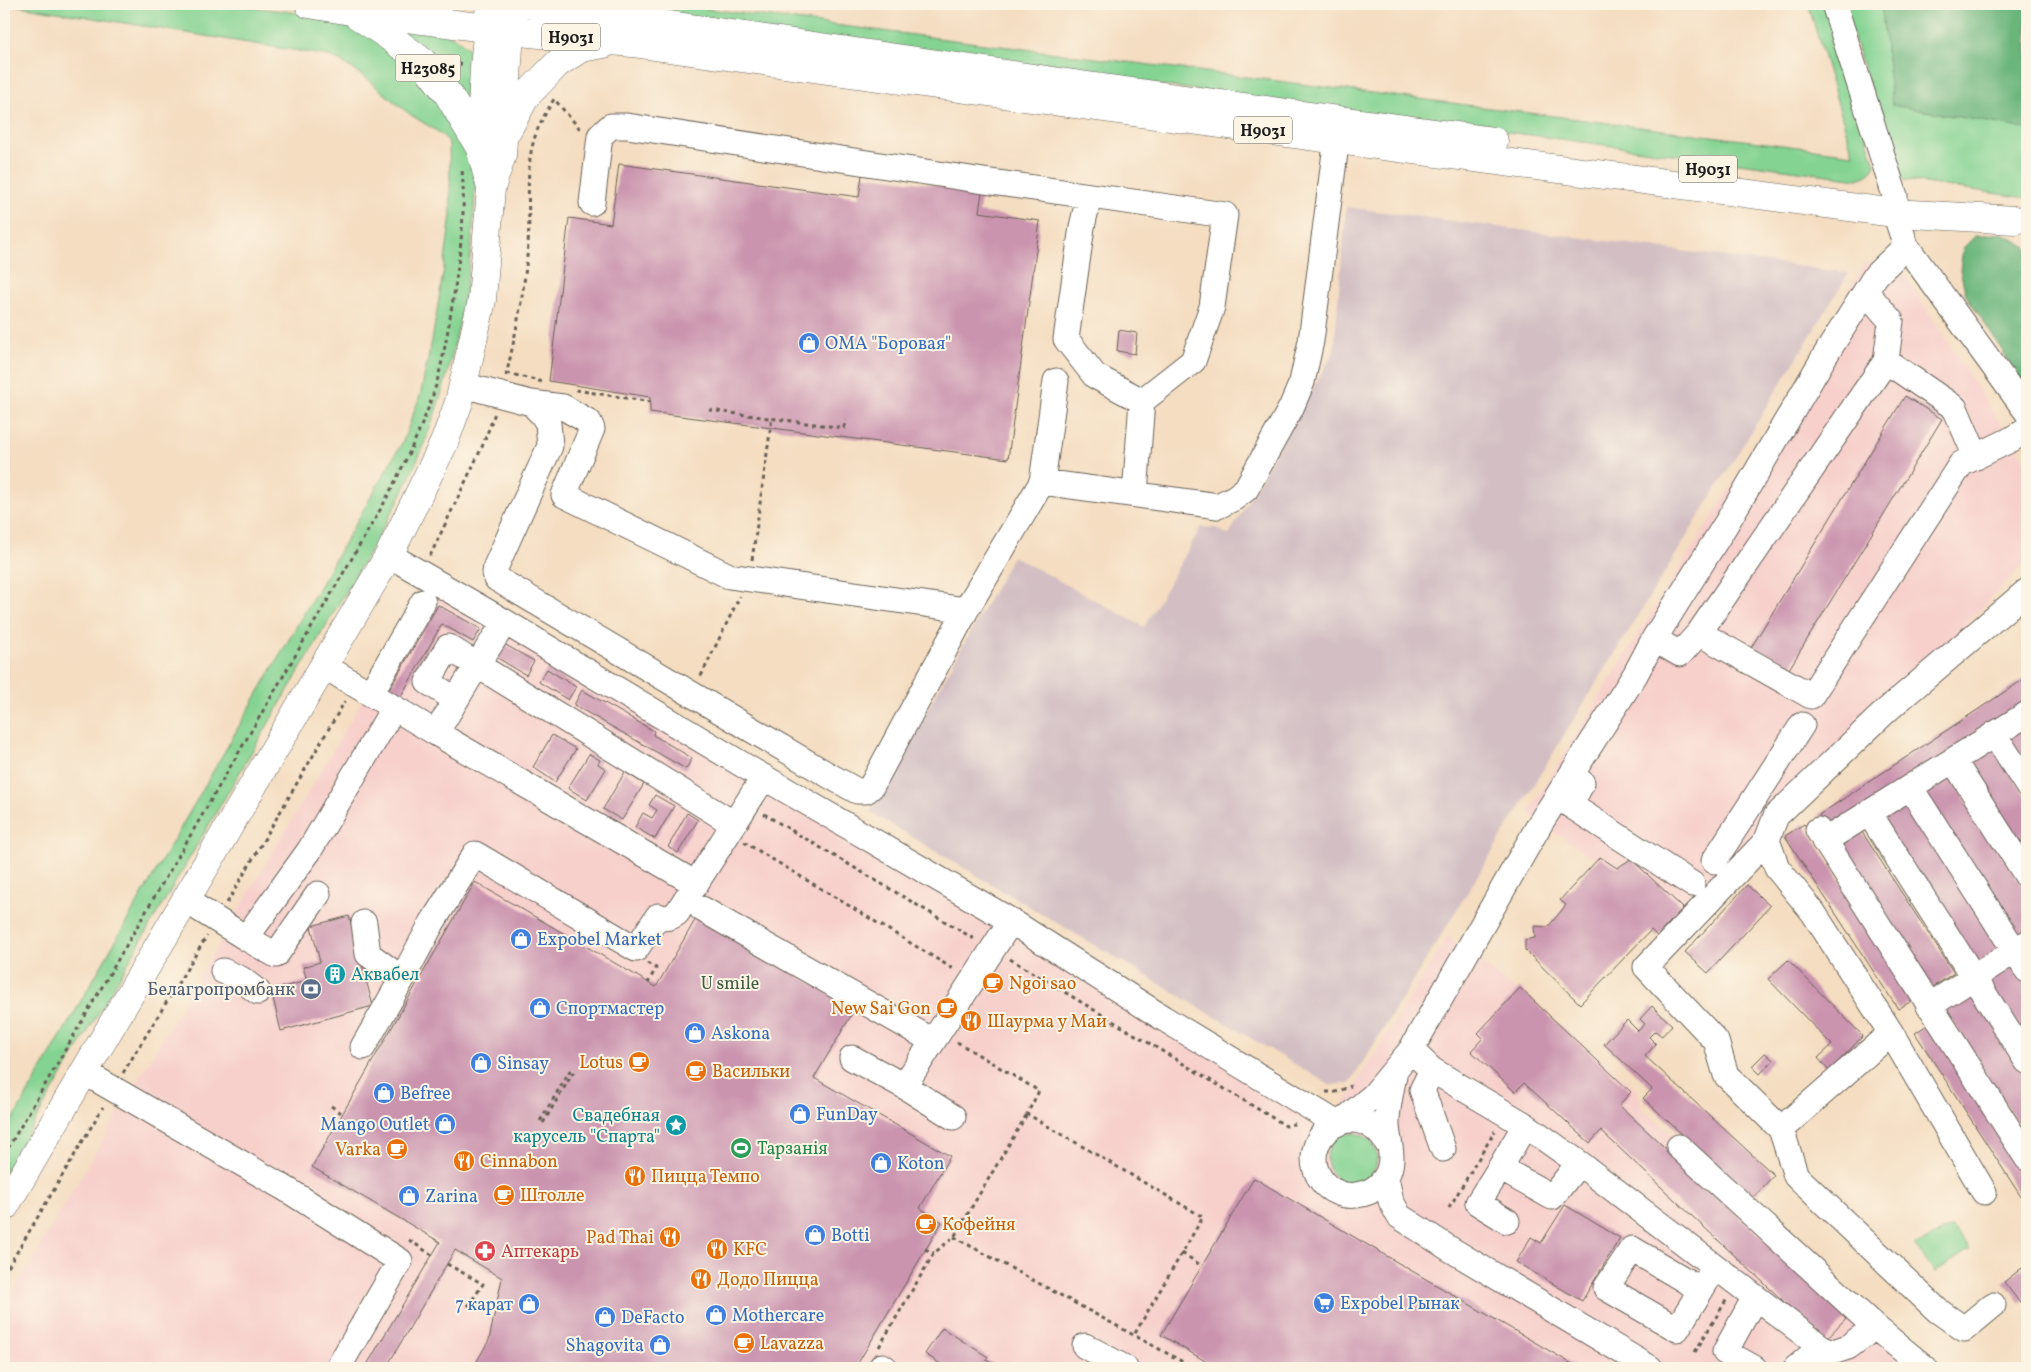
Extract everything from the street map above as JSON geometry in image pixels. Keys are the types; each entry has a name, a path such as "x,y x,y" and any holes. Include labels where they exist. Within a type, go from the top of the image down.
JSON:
{"main road":[{"name":"Н9031","path":"309,4 351,11 496,21 632,43 1338,130 1820,184 1895,205 2021,221"},
{"path":"496,21 515,4"},
{"name":"Н9031","path":"525,4 598,10 1088,86 1338,130"},
{"name":"Н23085","path":"351,11 387,34 423,62 448,94 470,155 491,188"},
{"name":"Н23085","path":"470,155 484,67 496,21"},
{"name":"Н23085","path":"4,1208 389,555 444,443 459,402 482,300 491,188 502,154 504,134 496,21"},
{"name":"Н23085","path":"504,134 526,96 558,63 581,48 602,44 632,43"}],"street":[{"path":"1834,4 1906,246 2027,412"},
{"path":"592,203 600,136 611,126 627,126 1226,215 1212,307 1193,361 1142,401 1134,494"},
{"path":"1042,482 1218,506 1246,489 1291,408 1302,382 1311,341 1338,130"},
{"path":"1089,196 1082,227 1066,338 1095,376 1142,401"},
{"path":"1395,1070 1387,1119 1388,1144 1391,1155 1386,1178 1376,1188 1365,1194 1351,1196 1335,1192 1322,1182 1316,1170 1316,1145 1324,1132 1374,1095 1411,1050 1541,822 1635,675 1654,639 1726,524 1826,354 1876,275 1906,246"},
{"path":"1654,639 1680,654 1699,633 1886,361 1891,321 1866,292"},
{"path":"1886,361 1955,408 1976,457"},
{"path":"583,418 566,423 550,446 496,566 495,573 497,579 858,792 866,792 871,787 966,610 1042,482 1056,381"},
{"path":"463,385 531,403 564,407 589,422 592,429 564,495 729,576 966,610"},
{"path":"531,403 548,423 550,446"},
{"path":"1699,633 1811,696 1961,464 2012,439 2027,429"},
{"path":"389,555 1011,921 1163,1018 1340,1122 1363,1121 1373,1126 1382,1134 1388,1144"},
{"path":"1993,1304 1964,1329 1937,1310 1796,1176 1781,1129 1726,1075 1716,1041 1646,967 1767,840 1776,816 1887,710 2027,591"},
{"path":"371,694 424,602"},
{"path":"436,733 505,622"},
{"path":"456,700 428,682 448,647 736,820"},
{"path":"324,666 393,709 696,884"},
{"path":"240,980 252,942 309,851 393,709"},
{"path":"2027,714 1868,814 1821,836 2027,1158"},
{"path":"1714,861 1802,725"},
{"path":"1994,734 2027,786"},
{"path":"1953,760 2027,876"},
{"path":"363,1047 432,923 474,854 636,949 658,916 665,918 677,913 764,777"},
{"path":"1582,783 1570,805 1692,884"},
{"path":"1910,787 2023,955 1974,977 1930,1006"},
{"path":"1868,814 2027,1061"},
{"path":"1767,840 1777,868 1813,912 1891,1033 1984,1192"},
{"path":"185,900 276,955 318,894"},
{"path":"702,909 933,1041"},
{"path":"904,1086 1011,921"},
{"path":"364,923 368,954 402,979"},
{"path":"1781,1129 1891,1033"},
{"path":"1411,1050 1432,1070 1515,1119 1579,1162 1821,1347 1833,1352 1848,1346 1875,1327"},
{"path":"852,1058 904,1086 953,1117"},
{"path":"1432,1070 1422,1090 1443,1150"},
{"path":"84,1072 286,1189 400,1261 338,1368"},
{"path":"1508,1221 1478,1203 1500,1168 1515,1119"},
{"path":"1679,1147 1875,1327 1925,1368"},
{"path":"1500,1168 1552,1197 1579,1162"},
{"path":"1386,1178 1391,1201 1399,1216 1450,1249 1650,1368"},
{"path":"1700,1289 1715,1267"},
{"path":"1745,1290 1725,1352 1754,1368"},
{"path":"1085,1346 1125,1368"},
{"path":"1796,1368 1821,1347"}],"path":[{"path":"554,99 579,130 600,136"},
{"path":"4,1155 383,505 410,452 432,398 449,325 462,234 464,209 462,169 470,155"},
{"path":"507,373 550,384"},
{"path":"567,388 651,402"},
{"path":"709,410 844,428 846,420"},
{"path":"736,820 992,949 1286,1126"},
{"path":"736,820 972,980"},
{"path":"541,1122 573,1070"},
{"path":"331,1106 343,1114"},
{"path":"881,1363 934,1253 954,1237 1026,1114"},
{"path":"1449,1208 1515,1119"},
{"path":"1134,1335 1203,1217"},
{"path":"954,1237 1194,1368"},
{"path":"925,1249 934,1253"},
{"path":"1182,1253 1202,1266"},
{"path":"447,1264 482,1284 467,1308"},
{"path":"1695,1352 1745,1290"}],"shaded area":[{"path":"1346,207 1849,273 1350,1083 1330,1085 870,812 1013,556 1144,627 1201,527 1216,528 1229,535 1334,351"},
{"path":"1865,262 1905,276 1997,419 2012,439 2027,466 2027,561 1687,913 1576,847 1528,813 1655,607 1784,405"},
{"path":"429,588 1338,1113 1448,936 1637,1089 1642,1109 1765,1211 1887,1329 1903,1332 1946,1368 4,1368 4,1307"}],"green space":[{"path":"7,4 226,4 432,29 455,39 475,55 476,141 473,229 466,286 450,364 434,416 415,465 371,549 4,1174 4,1135 403,441 420,396 432,341 451,215 449,142 436,130 411,115 361,75 340,61 329,56"},
{"path":"609,4 669,4 1853,154 1808,4 1826,4 1875,165 1868,175 1858,179 607,11"},
{"path":"1843,4 1877,4 1882,11 1892,105 2027,129 2027,198 1904,180 1897,172"},
{"path":"1877,4 2027,4 2027,129 1892,105 1882,11"},
{"path":"2002,233 2027,247 2027,389 1966,295 1960,270 1963,248 1975,236"},
{"path":"1352,1133 1370,1140 1377,1158 1370,1176 1352,1183 1334,1176 1327,1158 1334,1140"},
{"path":"1952,1227 1970,1249 1935,1272 1914,1245"}],"building":[{"name":"ОМА \"Боровая\"","path":"619,164 859,197 862,175 982,191 979,212 1040,221 1008,459 650,412 650,397 549,381 569,218 611,224"},
{"path":"1119,330 1137,333 1135,354 1117,351"},
{"path":"1905,396 1942,419 1786,674 1749,651"},
{"path":"438,605 481,629 473,642 442,624 400,698 388,692"},
{"path":"504,644 534,661 526,675 496,657"},
{"path":"547,669 576,687 568,700 539,682"},
{"path":"2027,677 2027,704 1831,834 1819,815"},
{"path":"582,690 654,731 653,735 692,758 686,769 574,705"},
{"path":"2027,721 2027,773 2003,737"},
{"path":"552,735 576,749 555,782 533,767"},
{"path":"1993,746 2027,798 2027,862 1964,765"},
{"path":"589,754 600,760 598,764 606,769 587,800 568,788"},
{"path":"625,772 644,784 622,820 603,809"},
{"path":"1949,774 2027,893 2027,932 2016,940 1920,793"},
{"path":"655,795 674,806 655,839 635,827 643,813 652,818 657,810 649,805"},
{"path":"1906,800 2003,947 1973,966 1877,819"},
{"path":"687,813 698,820 678,853 668,847"},
{"path":"1804,824 1915,999 1898,1009 1785,836"},
{"path":"1858,826 1954,973 1925,992 1829,845"},
{"path":"1600,857 1617,868 1631,859 1683,908 1657,936 1651,930 1580,1004 1525,950 1525,940 1535,938 1534,926 1548,927 1566,905 1560,900"},
{"path":"475,882 656,987 697,917 855,1009 814,1078 950,1156 920,1208 942,1222 855,1368 473,1368 489,1340 502,1278 455,1250 386,1368 365,1368 440,1242 312,1167"},
{"path":"1747,885 1770,906 1708,973 1685,952"},
{"name":"Аквабел","path":"349,916 373,1006 281,1031 271,990 307,981 303,967 320,962 311,926"},
{"path":"1788,960 1863,1036 1829,1071 1818,1058 1832,1045 1768,979"},
{"path":"2011,962 2027,986 2027,1049 1983,980"},
{"path":"1971,987 2027,1075 2027,1138 1942,1006"},
{"path":"1520,988 1631,1092 1619,1105 1847,1317 1825,1340 1601,1131 1590,1143 1524,1083 1515,1092 1471,1051 1483,1038 1478,1033"},
{"path":"1652,1006 1672,1025 1662,1036 1655,1031 1649,1037 1656,1044 1645,1056 1774,1175 1752,1199 1643,1098 1652,1089 1604,1044 1627,1020 1638,1031 1645,1024 1640,1019"},
{"path":"1932,1022 2027,1170 2027,1206 1915,1033"},
{"path":"1765,1053 1773,1060 1760,1074 1752,1066"},
{"name":"Expobel Рынак","path":"1254,1178 1579,1368 1217,1368 1161,1335"},
{"path":"1565,1205 1620,1238 1582,1301 1516,1262 1531,1237 1541,1243"},
{"path":"2022,1268 2027,1274 2027,1297 2020,1303 2004,1282"},
{"path":"942,1328 988,1357 986,1360 1000,1368 947,1368 925,1354"}],"place":[{"name":"ОМА \"Боровая\"","path":"809,343"},
{"name":"Expobel Market","path":"521,939"},
{"name":"Аквабел","path":"335,974"},
{"name":"Ngoi sao","path":"993,983"},
{"name":"Белагропромбанк","path":"311,989"},
{"name":"Спортмастер","path":"540,1008"},
{"name":"New Sai Gon","path":"947,1008"},
{"name":"Шаурма у Маи","path":"971,1021"},
{"name":"Askona","path":"695,1033"},
{"name":"Lotus","path":"639,1062"},
{"name":"Sinsay","path":"481,1063"},
{"name":"Васильки","path":"696,1071"},
{"name":"Befree","path":"384,1093"},
{"name":"FunDay","path":"800,1114"},
{"name":"Mango Outlet","path":"445,1124"},
{"name":"Свадебная карусель \"Спарта\"","path":"676,1125"},
{"name":"Тарзанія","path":"741,1148"},
{"name":"Varka","path":"397,1149"},
{"name":"Cinnabon","path":"464,1161"},
{"name":"Koton","path":"881,1163"},
{"name":"Пицца Темпо","path":"635,1176"},
{"name":"Штолле","path":"504,1195"},
{"name":"Zarina","path":"409,1196"},
{"name":"Кофейня","path":"926,1224"},
{"name":"Botti","path":"815,1235"},
{"name":"Pad Thai","path":"670,1237"},
{"name":"KFC","path":"717,1249"},
{"name":"Аптекарь","path":"485,1251"},
{"name":"Додо Пицца","path":"701,1279"},
{"name":"Expobel Рынак","path":"1324,1303"},
{"name":"7 карат","path":"529,1304"},
{"name":"Mothercare","path":"716,1315"},
{"name":"DeFacto","path":"605,1317"},
{"name":"Lavazza","path":"744,1343"},
{"name":"Shagovita","path":"660,1345"}],"park label":[{"name":"U smile","path":"730,983"}]}
